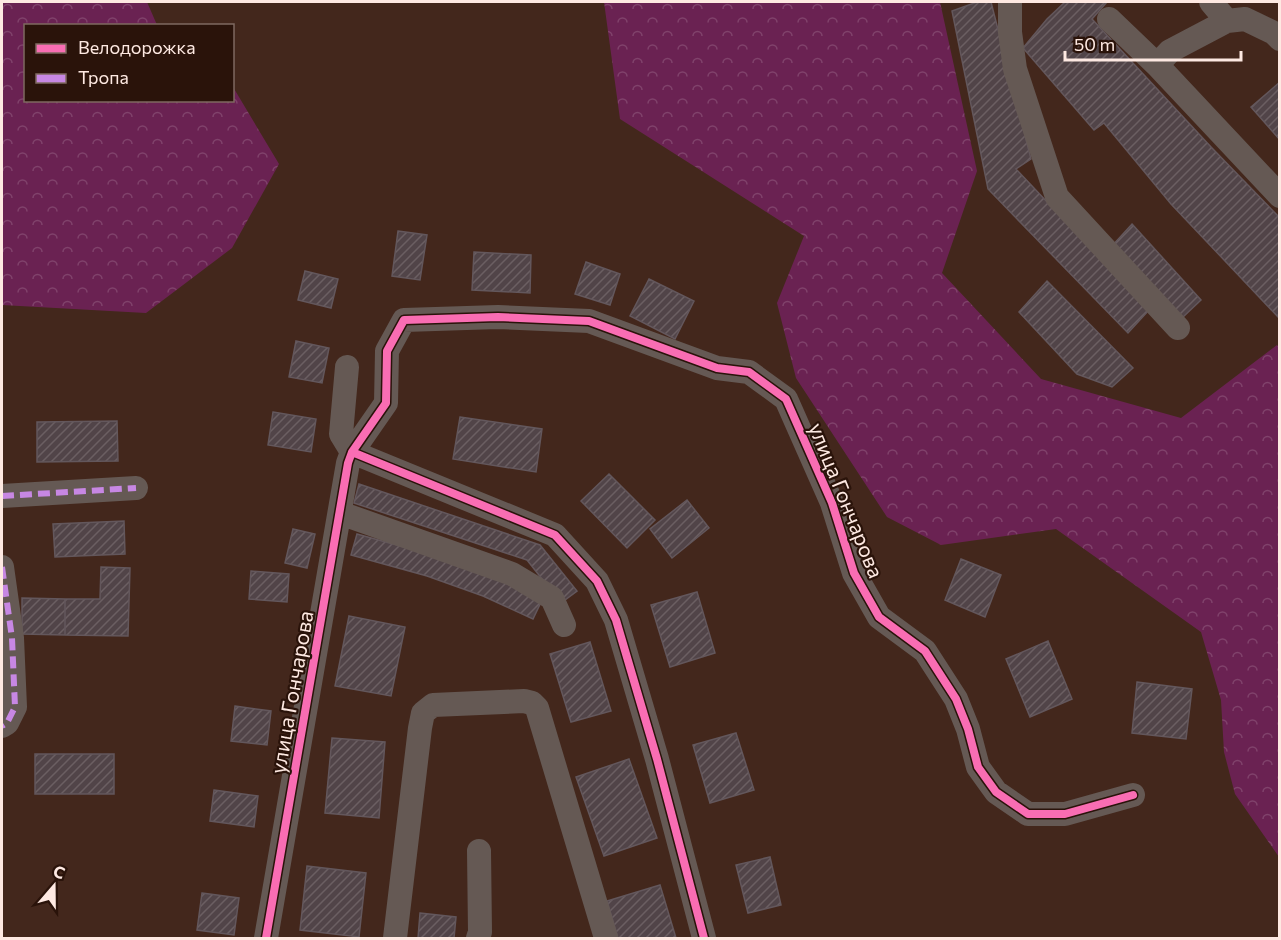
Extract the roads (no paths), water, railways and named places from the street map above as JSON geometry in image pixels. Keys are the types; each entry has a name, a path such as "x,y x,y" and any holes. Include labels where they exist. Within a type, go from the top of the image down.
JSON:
{"street":[{"path":"1010,2 1010,32 1015,69 1057,197 1178,328"},
{"path":"1210,2 1227,21"},
{"path":"1109,19 1157,65 1280,196"},
{"path":"1157,65 1170,51 1227,21 1245,19 1274,33 1280,39"},
{"name":"улица Гончарова","path":"266,939 348,463 352,452 386,404 387,351 404,320 498,317 589,321 717,368 749,372 786,399 832,504 854,573 879,617 925,651 931,660 956,699 968,729 978,767 996,792 1028,814 1065,814 1132,795"},
{"path":"348,367 341,434 352,452 555,535 597,581 616,620 657,759 704,939"},
{"path":"2,496 136,488"},
{"path":"340,513 512,574 552,598 564,625"},
{"path":"2,567 12,638 15,707 7,723 2,726"},
{"path":"395,939 423,713 433,705 524,701 532,703 537,708 606,939"},
{"path":"478,939 480,932 479,851"}]}
